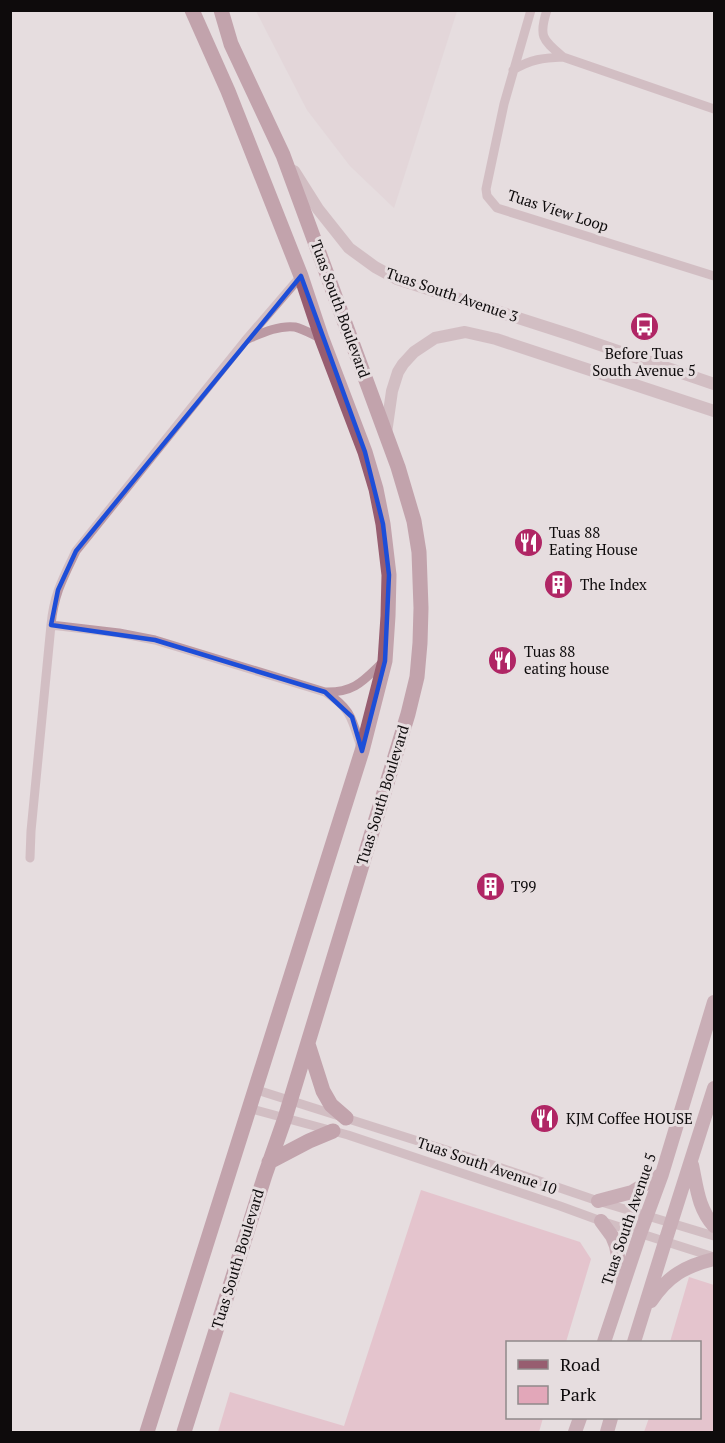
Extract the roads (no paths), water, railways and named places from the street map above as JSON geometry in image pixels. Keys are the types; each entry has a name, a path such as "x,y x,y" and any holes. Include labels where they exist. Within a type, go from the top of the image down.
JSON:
{"main road":[{"path":"192,10 237,113 301,276"},
{"name":"Tuas South Avenue 3","path":"221,10 231,44 283,155"},
{"name":"Tuas South Boulevard","path":"184,1432 285,1118 408,714 417,677 420,643 419,552 414,521 398,467 283,155"},
{"name":"Tuas South Boulevard","path":"147,1432 362,751 385,661 388,575 383,524 376,489 365,452 301,276"},
{"name":"Tuas South Avenue 5","path":"604,1341 662,1174 714,1002"},
{"path":"308,1044 323,1091 331,1105 346,1118"},
{"path":"634,1341 714,1088"},
{"path":"269,1162 333,1131"},
{"path":"691,1163 702,1208 714,1226"},
{"path":"598,1201 632,1192 662,1174"},
{"path":"601,1221 613,1238 624,1284"},
{"path":"644,1313 659,1290 679,1272 714,1258"}],"street":[{"name":"Tuas View Loop","path":"531,10 504,104 486,189 487,196 497,208 714,276"},
{"path":"547,10 543,22 544,39 563,57"},
{"path":"513,70 522,64 540,58 563,57 714,109"},
{"name":"Tuas South Avenue 3","path":"283,155 318,209 349,248 375,267 398,279 714,384"},
{"path":"30,858 53,604 76,551 245,340 301,276"},
{"path":"245,340 285,327 305,330 322,339"},
{"name":"Tuas South Avenue 3","path":"386,437 392,391 403,364 414,352 435,338 465,332 496,339 714,411"},
{"path":"51,625 155,640 325,692 347,709 352,717 362,751"},
{"path":"325,692 336,692 357,686 385,661"},
{"name":"Tuas South Avenue 10","path":"254,1089 481,1161 598,1201 714,1236"},
{"name":"Tuas South Avenue 10","path":"248,1108 333,1131 714,1258"}],"place":[{"name":"Before Tuas South Avenue 5","path":"644,327"},
{"name":"Tuas 88 Eating House","path":"528,542"},
{"name":"The Index","path":"559,585"},
{"name":"Tuas 88 eating house","path":"503,661"},
{"name":"T99","path":"490,887"},
{"name":"KJM Coffee HOUSE","path":"545,1119"}]}
